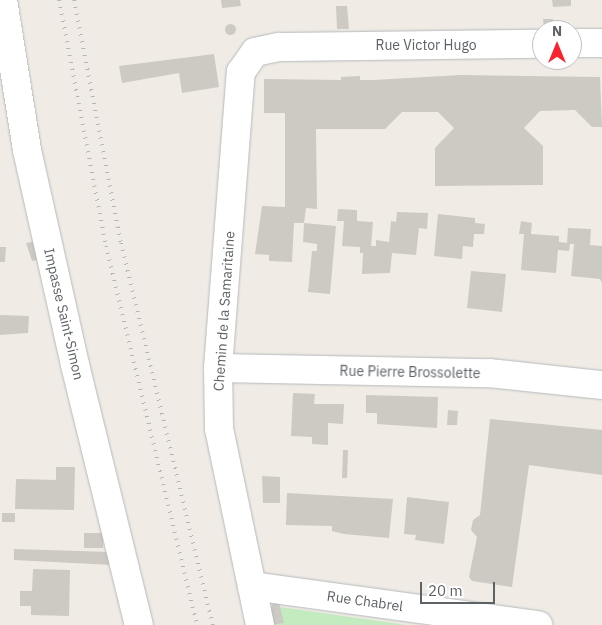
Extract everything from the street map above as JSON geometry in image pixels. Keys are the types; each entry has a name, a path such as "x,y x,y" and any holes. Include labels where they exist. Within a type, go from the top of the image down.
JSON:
{"street":[{"name":"Impasse Saint-Simon","path":"3,0 30,160 74,365 139,625"},
{"path":"582,43 602,43"},
{"name":"Rue Victor Hugo","path":"310,46 532,44"},
{"name":"Chemin de la Samaritaine","path":"260,625 219,429 218,368 241,72 256,52 310,46"},
{"name":"Rue Pierre Brossolette","path":"218,368 489,374 602,385"},
{"name":"Rue Chabrel","path":"252,586 538,625"}],"green space":[{"path":"273,606 407,625 270,625"}],"building":[{"path":"221,0 240,0 241,6 222,8"},
{"path":"552,0 571,0 571,6 553,7"},
{"path":"336,6 347,6 349,29 337,29"},
{"path":"228,24 232,24 235,29 234,33 228,34 225,31 225,27"},
{"path":"214,54 219,87 182,93 179,73 122,83 119,66"},
{"path":"460,75 600,77 602,127 592,127 575,110 540,111 524,128 543,146 543,185 435,186 435,148 454,128 438,112 402,112 385,129 316,129 317,209 306,208 304,223 294,223 292,262 269,261 269,255 255,254 262,206 285,207 285,113 264,113 264,79 341,80 341,77 360,76 360,80 374,80"},
{"path":"338,209 357,210 357,221 373,222 371,246 376,246 376,240 389,242 391,221 396,222 397,212 428,213 427,229 419,228 416,255 392,253 390,273 362,274 363,253 360,253 360,247 342,246 344,221 337,221"},
{"path":"438,214 475,218 475,223 485,224 484,234 474,234 473,247 463,246 462,259 434,256"},
{"path":"521,221 532,223 531,234 559,236 559,242 567,243 568,228 591,229 590,245 602,246 602,283 600,279 571,276 574,244 570,244 569,251 558,250 556,273 521,270 524,234 519,234"},
{"path":"304,223 336,226 330,294 308,292 312,251 317,251 317,244 303,242"},
{"path":"38,241 42,259 32,261 26,243"},
{"path":"0,247 6,247 5,262 0,262"},
{"path":"471,271 506,274 502,312 467,308"},
{"path":"0,315 29,316 28,333 0,335"},
{"path":"293,393 315,394 314,404 344,404 343,424 328,423 328,445 312,444 312,437 291,436"},
{"path":"366,395 438,397 437,428 377,424 377,413 366,413"},
{"path":"448,410 458,411 457,425 447,425"},
{"path":"490,419 602,430 602,475 529,465 512,587 472,581 469,577 477,537 471,530 473,520 480,515"},
{"path":"343,450 348,450 347,478 342,478"},
{"path":"56,467 75,467 74,510 15,509 16,479 56,480"},
{"path":"262,476 280,477 280,503 263,503"},
{"path":"287,493 393,499 389,538 344,534 332,531 332,526 286,525"},
{"path":"407,497 449,502 444,544 415,540 416,535 404,534"},
{"path":"2,513 15,513 15,522 2,522"},
{"path":"84,533 103,533 103,548 84,548"},
{"path":"14,549 110,552 113,565 14,560"},
{"path":"33,569 70,570 69,616 31,615 31,606 20,606 20,591 32,591"},
{"path":"274,602 279,603 284,623 270,625 267,614"}],"railway":[{"path":"59,0 106,246 197,625"},
{"path":"74,0 121,243 213,625"}]}
